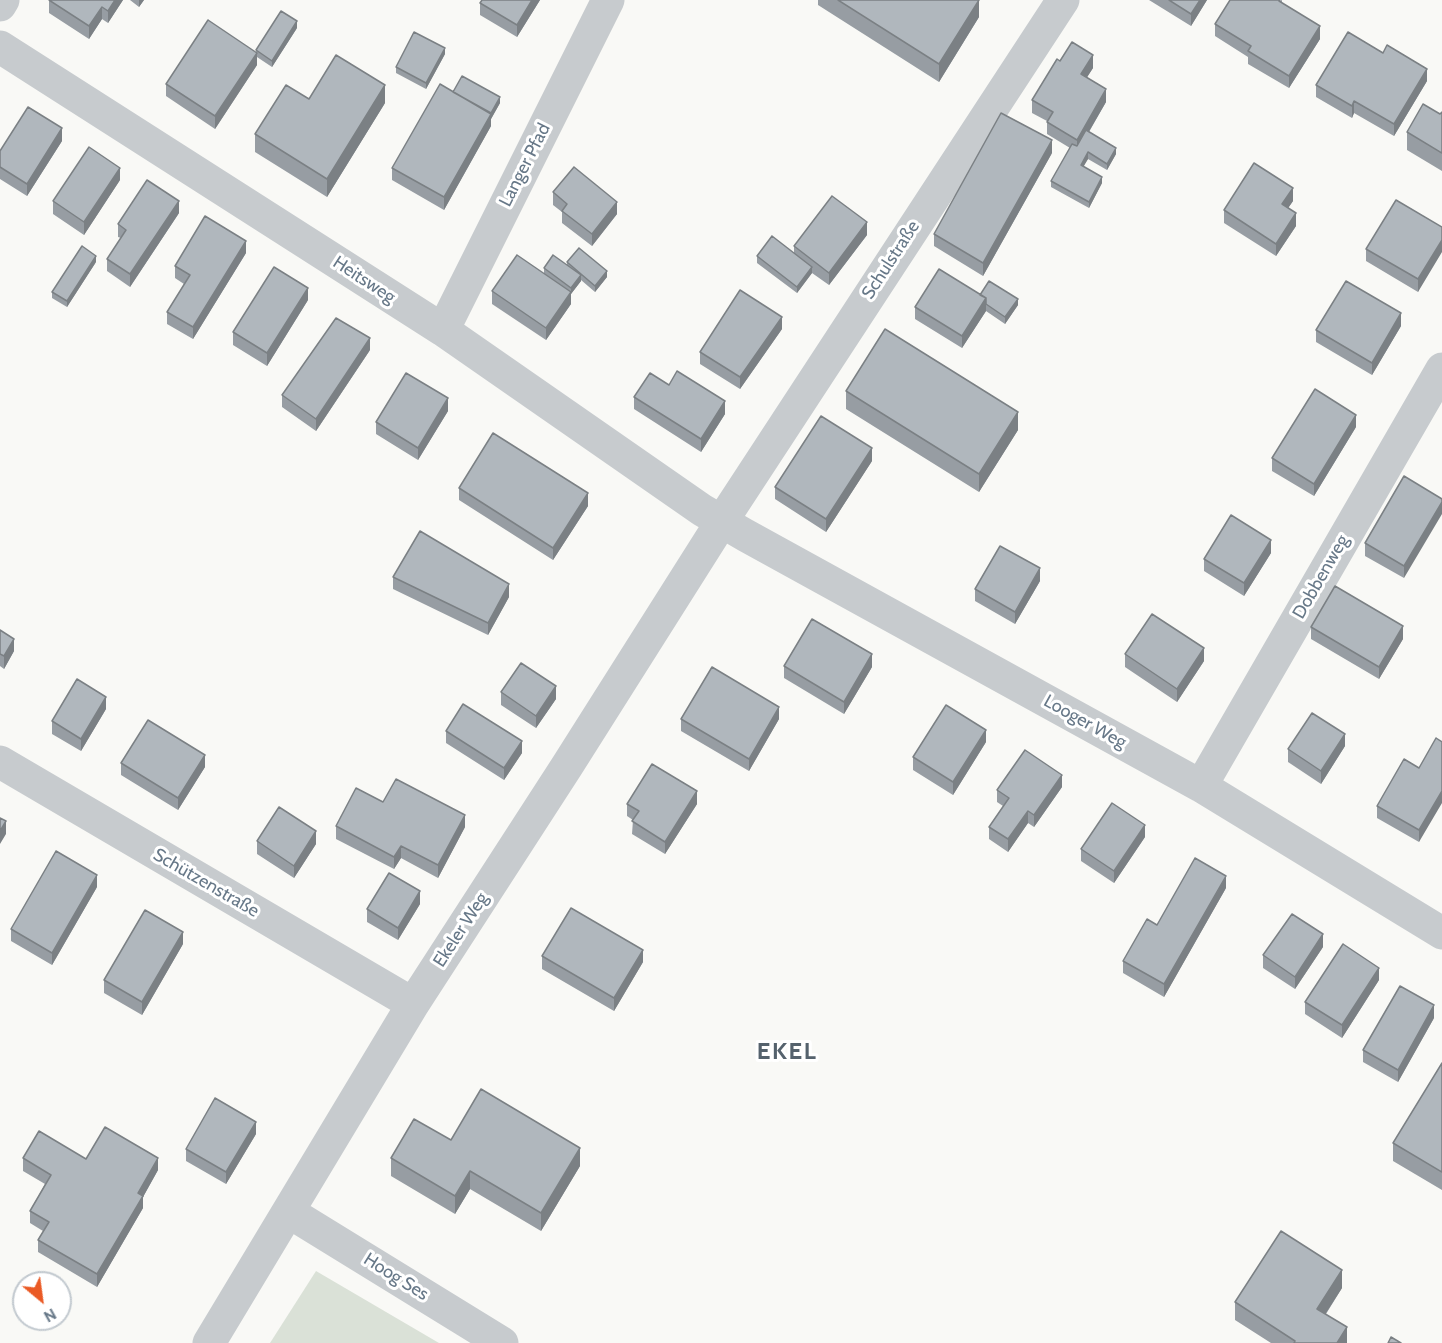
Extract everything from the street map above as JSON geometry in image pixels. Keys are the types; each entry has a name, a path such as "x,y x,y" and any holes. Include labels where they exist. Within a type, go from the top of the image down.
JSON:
{"street":[{"path":"0,5 3,0"},
{"name":"Langer Pfad","path":"443,330 608,0"},
{"name":"Schulstraße","path":"722,521 1063,0"},
{"name":"Heitsweg","path":"0,47 443,330 722,521"},
{"name":"Dobbenweg","path":"1201,786 1442,369"},
{"name":"Looger Weg","path":"722,521 1201,786 1442,933"},
{"name":"Ekeler Weg","path":"209,1343 290,1212 413,1004 722,521"},
{"name":"Schützenstraße","path":"0,762 413,1004"},
{"name":"Hoog Ses","path":"290,1212 502,1343"}],"shaded area":[{"path":"316,1271 439,1343 270,1343"}],"building":[{"path":"49,0 115,0 108,11 102,7 89,26"},
{"path":"482,0 532,0 517,25 480,3"},
{"path":"838,0 979,0 939,64"},
{"path":"1169,0 1200,0 1191,14"},
{"path":"1230,0 1280,0 1320,26 1289,76 1248,51 1251,46 1215,24"},
{"path":"281,11 297,21 272,61 256,50"},
{"path":"208,20 257,53 215,116 166,84"},
{"path":"414,32 445,48 426,83 396,67"},
{"path":"1348,32 1383,53 1387,45 1427,69 1394,124 1354,101 1352,106 1316,85"},
{"path":"1072,42 1093,55 1081,74 1106,89 1077,140 1047,122 1053,112 1032,100 1057,59 1060,61"},
{"path":"336,55 385,85 327,179 255,134 286,85 309,99"},
{"path":"462,76 500,97 491,113 453,92"},
{"path":"440,84 491,114 444,197 392,168"},
{"path":"1423,104 1440,114 1442,112 1442,153 1407,132"},
{"path":"28,107 62,128 27,184 0,167 0,151"},
{"path":"1001,113 1052,140 983,263 934,234"},
{"path":"1086,130 1116,148 1107,164 1088,152 1081,165 1102,177 1089,202 1051,181 1072,144 1077,146"},
{"path":"89,147 120,168 84,222 53,201"},
{"path":"1254,163 1293,188 1282,204 1296,213 1276,244 1224,210"},
{"path":"574,167 617,202 592,234 562,211 567,204 553,192"},
{"path":"147,180 179,201 130,274 107,259 126,230 118,224"},
{"path":"832,196 867,222 829,273 794,246"},
{"path":"1396,200 1442,227 1442,240 1418,279 1366,249"},
{"path":"205,216 246,241 193,327 167,312 190,275 175,266"},
{"path":"772,236 812,267 797,287 757,256"},
{"path":"82,246 96,256 67,301 52,292"},
{"path":"579,248 607,271 595,286 567,262"},
{"path":"517,255 571,292 546,328 492,291"},
{"path":"553,255 581,275 571,288 544,268"},
{"path":"274,267 308,288 267,353 233,332"},
{"path":"939,269 986,298 962,336 915,307"},
{"path":"989,281 1018,299 1005,317 986,304 986,298 980,295"},
{"path":"1346,281 1401,313 1372,363 1316,330"},
{"path":"740,290 782,317 740,377 700,352"},
{"path":"336,318 370,338 316,419 282,395"},
{"path":"885,329 1018,412 979,474 846,391"},
{"path":"677,371 725,401 701,439 634,397 650,373 669,385"},
{"path":"406,373 448,398 418,448 376,422"},
{"path":"1315,389 1356,415 1314,484 1272,458"},
{"path":"821,416 872,448 826,519 775,487"},
{"path":"493,433 588,493 553,548 459,488"},
{"path":"1404,476 1442,499 1442,502 1404,566 1365,543"},
{"path":"1231,515 1271,540 1244,583 1204,559"},
{"path":"420,531 509,584 488,623 393,577"},
{"path":"1000,546 1040,568 1015,612 975,589"},
{"path":"1335,586 1403,626 1379,667 1311,627"},
{"path":"1152,614 1204,648 1177,689 1125,654"},
{"path":"812,619 872,654 844,702 784,666"},
{"path":"0,630 14,639 4,656 0,654"},
{"path":"521,663 556,686 536,716 501,692"},
{"path":"712,667 779,707 749,759 681,719"},
{"path":"77,679 106,697 81,739 52,721"},
{"path":"463,704 522,741 504,768 446,731"},
{"path":"946,705 986,730 953,782 913,757"},
{"path":"1312,713 1345,734 1321,771 1288,749"},
{"path":"148,720 205,755 178,798 121,763"},
{"path":"1436,738 1442,742 1442,791 1419,830 1377,806 1404,759 1419,768"},
{"path":"1025,750 1062,775 1034,815 1028,811 1008,839 989,827 1009,798 997,790"},
{"path":"652,764 697,791 665,842 632,821 639,811 627,804"},
{"path":"396,779 465,815 438,865 401,846 394,857 336,826 356,788 383,802"},
{"path":"1112,803 1145,825 1114,871 1081,849"},
{"path":"279,807 316,831 294,866 257,841"},
{"path":"0,818 6,821 0,831"},
{"path":"56,851 97,875 52,953 11,929"},
{"path":"1195,858 1226,876 1164,984 1123,961 1147,919 1157,925"},
{"path":"389,873 420,891 398,928 367,909"},
{"path":"571,908 643,950 614,998 542,956"},
{"path":"145,910 183,932 142,1002 104,980"},
{"path":"1292,914 1323,934 1295,977 1263,955"},
{"path":"1343,944 1379,968 1342,1025 1305,1002"},
{"path":"1400,986 1434,1005 1398,1070 1363,1050"},
{"path":"1442,1063 1442,1172 1393,1143"},
{"path":"481,1089 580,1148 541,1213 470,1171 455,1196 391,1158 414,1119 451,1140"},
{"path":"215,1098 256,1122 226,1172 186,1149"},
{"path":"105,1127 158,1158 138,1193 143,1196 97,1274 38,1240 49,1222 30,1211 51,1175 23,1158 39,1131 86,1159"},
{"path":"1281,1231 1342,1270 1317,1309 1347,1327 1337,1343 1294,1343 1295,1341 1235,1302"},
{"path":"1391,1337 1401,1343 1388,1343"}],"district":[{"name":"EKEL","path":"787,1052"}]}
